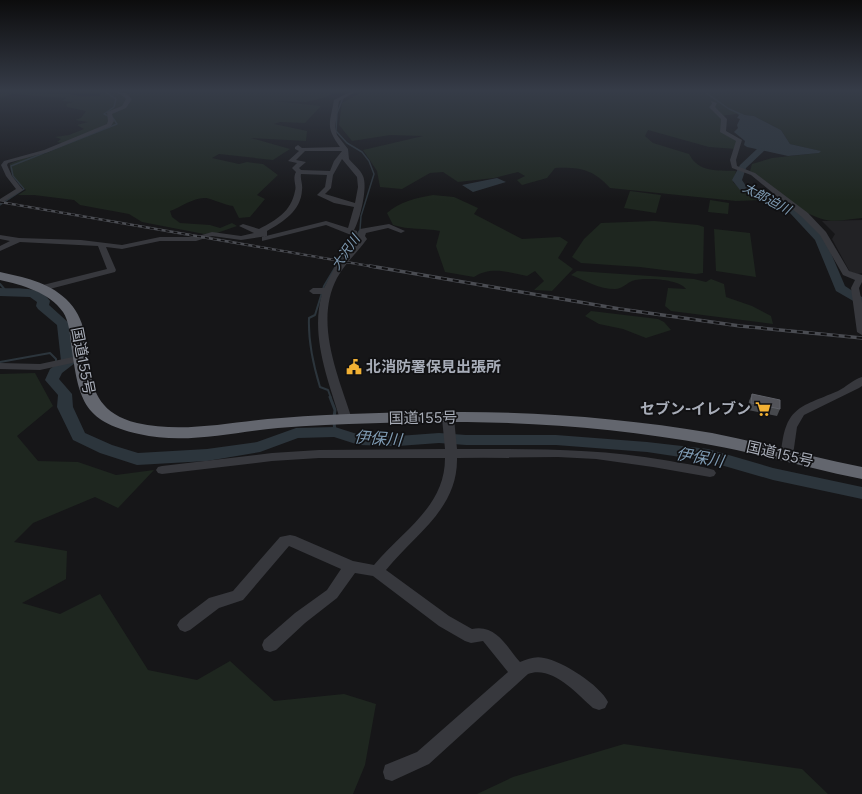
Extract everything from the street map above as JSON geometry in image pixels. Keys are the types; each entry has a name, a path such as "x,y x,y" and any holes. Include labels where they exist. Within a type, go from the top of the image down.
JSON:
{"highway":[{"name":"国道155号","path":"0,276 24,281 42,288 61,302 75,320 77,358 90,401 96,409 117,422 139,429 178,433 321,420 505,418 648,429 712,439 862,473"}],"street":[{"path":"0,202 20,190 5,170 4,164 6,162 46,151 106,127"},
{"path":"333,127 333,132 346,150"},
{"path":"723,127 723,132 739,140 740,146 735,153 733,164 734,168 751,173 806,215 823,234 846,273 862,278 855,288 862,332"},
{"path":"265,235 292,209 299,190 297,176 298,172 295,168 303,162 290,160 301,148 346,150"},
{"path":"346,150 345,154 339,157 332,173 329,185 320,195 357,206"},
{"path":"346,150 344,157 360,177 362,192 357,206 354,233"},
{"path":"298,172 332,173"},
{"path":"0,237 19,240 81,242 130,247 160,239 196,239 212,234 241,238 265,235 326,223 354,233 362,239 337,270 325,291 323,321 328,360 346,419"},
{"path":"243,226 265,235"},
{"path":"354,233 389,226 401,231"},
{"path":"0,249 19,240"},
{"path":"42,288 112,270 103,253 101,245"},
{"path":"313,291 325,291"},
{"path":"0,366 40,367 77,358"},
{"path":"787,455 788,436 791,423 800,412 850,389 862,380"},
{"path":"377,571 389,554 427,516 447,488 451,452 448,418"},
{"path":"162,470 272,457 319,454 451,452 594,453 710,473"},
{"path":"185,625 214,603 238,596 288,540 351,567 377,571 444,621 471,636 480,634 487,635 517,671"},
{"path":"270,645 300,618 332,594 351,567"},
{"path":"392,772 423,758 512,678 517,671 529,665 541,664 566,675 599,702"}],"shaded area":[{"path":"81,127 288,127 307,131 306,141 251,138 290,149 273,160 219,154 212,158 239,164 247,162 263,164 278,175 257,195 265,199 250,217 239,218 233,206 206,198 197,199 170,211 172,217 180,223 210,225 220,228 232,223 237,226 217,233 204,234 142,222 129,214 80,205 74,200 34,195 18,195 26,190 11,172 10,164 26,157 44,154 67,144 57,142 61,139 55,137 69,135 84,129"},
{"path":"341,127 723,127 722,132 737,141 736,149 709,147 648,130 645,136 653,143 689,154 698,165 703,167 715,170 736,171 733,182 742,191 762,200 736,201 610,188 591,173 585,170 571,168 555,168 547,178 522,185 517,180 525,176 518,172 494,178 458,182 443,172 430,173 402,189 380,187 377,171 363,150 423,136 390,135 352,141"},
{"path":"775,127 862,127 862,218 831,221 812,215 794,204 768,183 750,171 752,164 772,158 818,153 820,151 790,144 781,130"},
{"path":"775,127 781,130 790,144 821,151 819,153 788,156 747,147 744,145 745,141 734,132 738,128"},
{"path":"497,178 506,182 473,192 462,185"},
{"path":"630,191 661,195 656,213 624,208"},
{"path":"433,195 454,197 478,208 474,214 522,239 560,237 568,242 558,258 573,269 552,291 534,290 544,281 535,271 527,276 493,271 474,277 445,272 436,246 440,231 405,228 393,225 387,213 408,201"},
{"path":"710,200 729,203 728,214 708,212"},
{"path":"862,220 862,273 858,274 850,272 832,239 835,234 822,221"},
{"path":"654,221 698,225 704,227 703,273 696,274 640,267 581,263 572,257 584,239 601,223"},
{"path":"714,229 750,233 756,277 716,271"},
{"path":"577,271 694,279 706,282 711,279 724,284 726,297 752,306 771,316 773,324 671,311 665,306 668,288 686,289 669,281 653,279 637,280 632,281 618,289 609,289 571,275"},
{"path":"591,311 658,319 664,322 671,330 646,338 623,329 599,324 585,316"},
{"path":"35,373 53,406 17,436 38,461 78,462 116,475 154,470 118,508 95,497 33,523 14,542 67,551 66,579 22,603 60,614 100,594 148,670 197,680 230,661 274,701 344,694 376,704 365,765 353,794 0,794 0,374"},
{"path":"624,744 802,769 828,794 477,794 513,777"}],"building":[{"path":"752,394 780,400 780,409 751,403"}],"waterway":[{"path":"0,205 24,189 13,176 11,166 109,127"},
{"name":"大沢川","path":"336,127 336,131 347,143 362,152 369,161 374,174 361,216 360,230 336,267"},
{"name":"太郎迫川","path":"761,150 743,167 737,180 743,188 794,211 820,239 840,288 862,302"},
{"name":"大沢川","path":"331,398 328,390 320,387 317,378 310,344 309,318 315,315 324,286 336,266"},
{"path":"0,284 6,291"},
{"name":"伊保川","path":"0,292 33,293 44,301 42,306 63,324 68,363 55,372 52,380 65,394 65,407 79,436 106,449 137,459 207,455 260,447 296,433 335,432 359,440 398,441 439,438 466,440 556,440 647,447 708,455 773,474 862,493"},
{"path":"0,362 50,353 56,359 56,369"},
{"name":"大沢川","path":"330,397 335,410 334,417"},
{"name":"大沢川","path":"334,422 335,432"}],"railway":[{"path":"0,202 375,267"},
{"path":"370,266 620,309 740,326 862,338"}],"place":[{"name":"北消防署保見出張所","path":"354,367"},
{"name":"セブン-イレブン","path":"763,409"}]}
